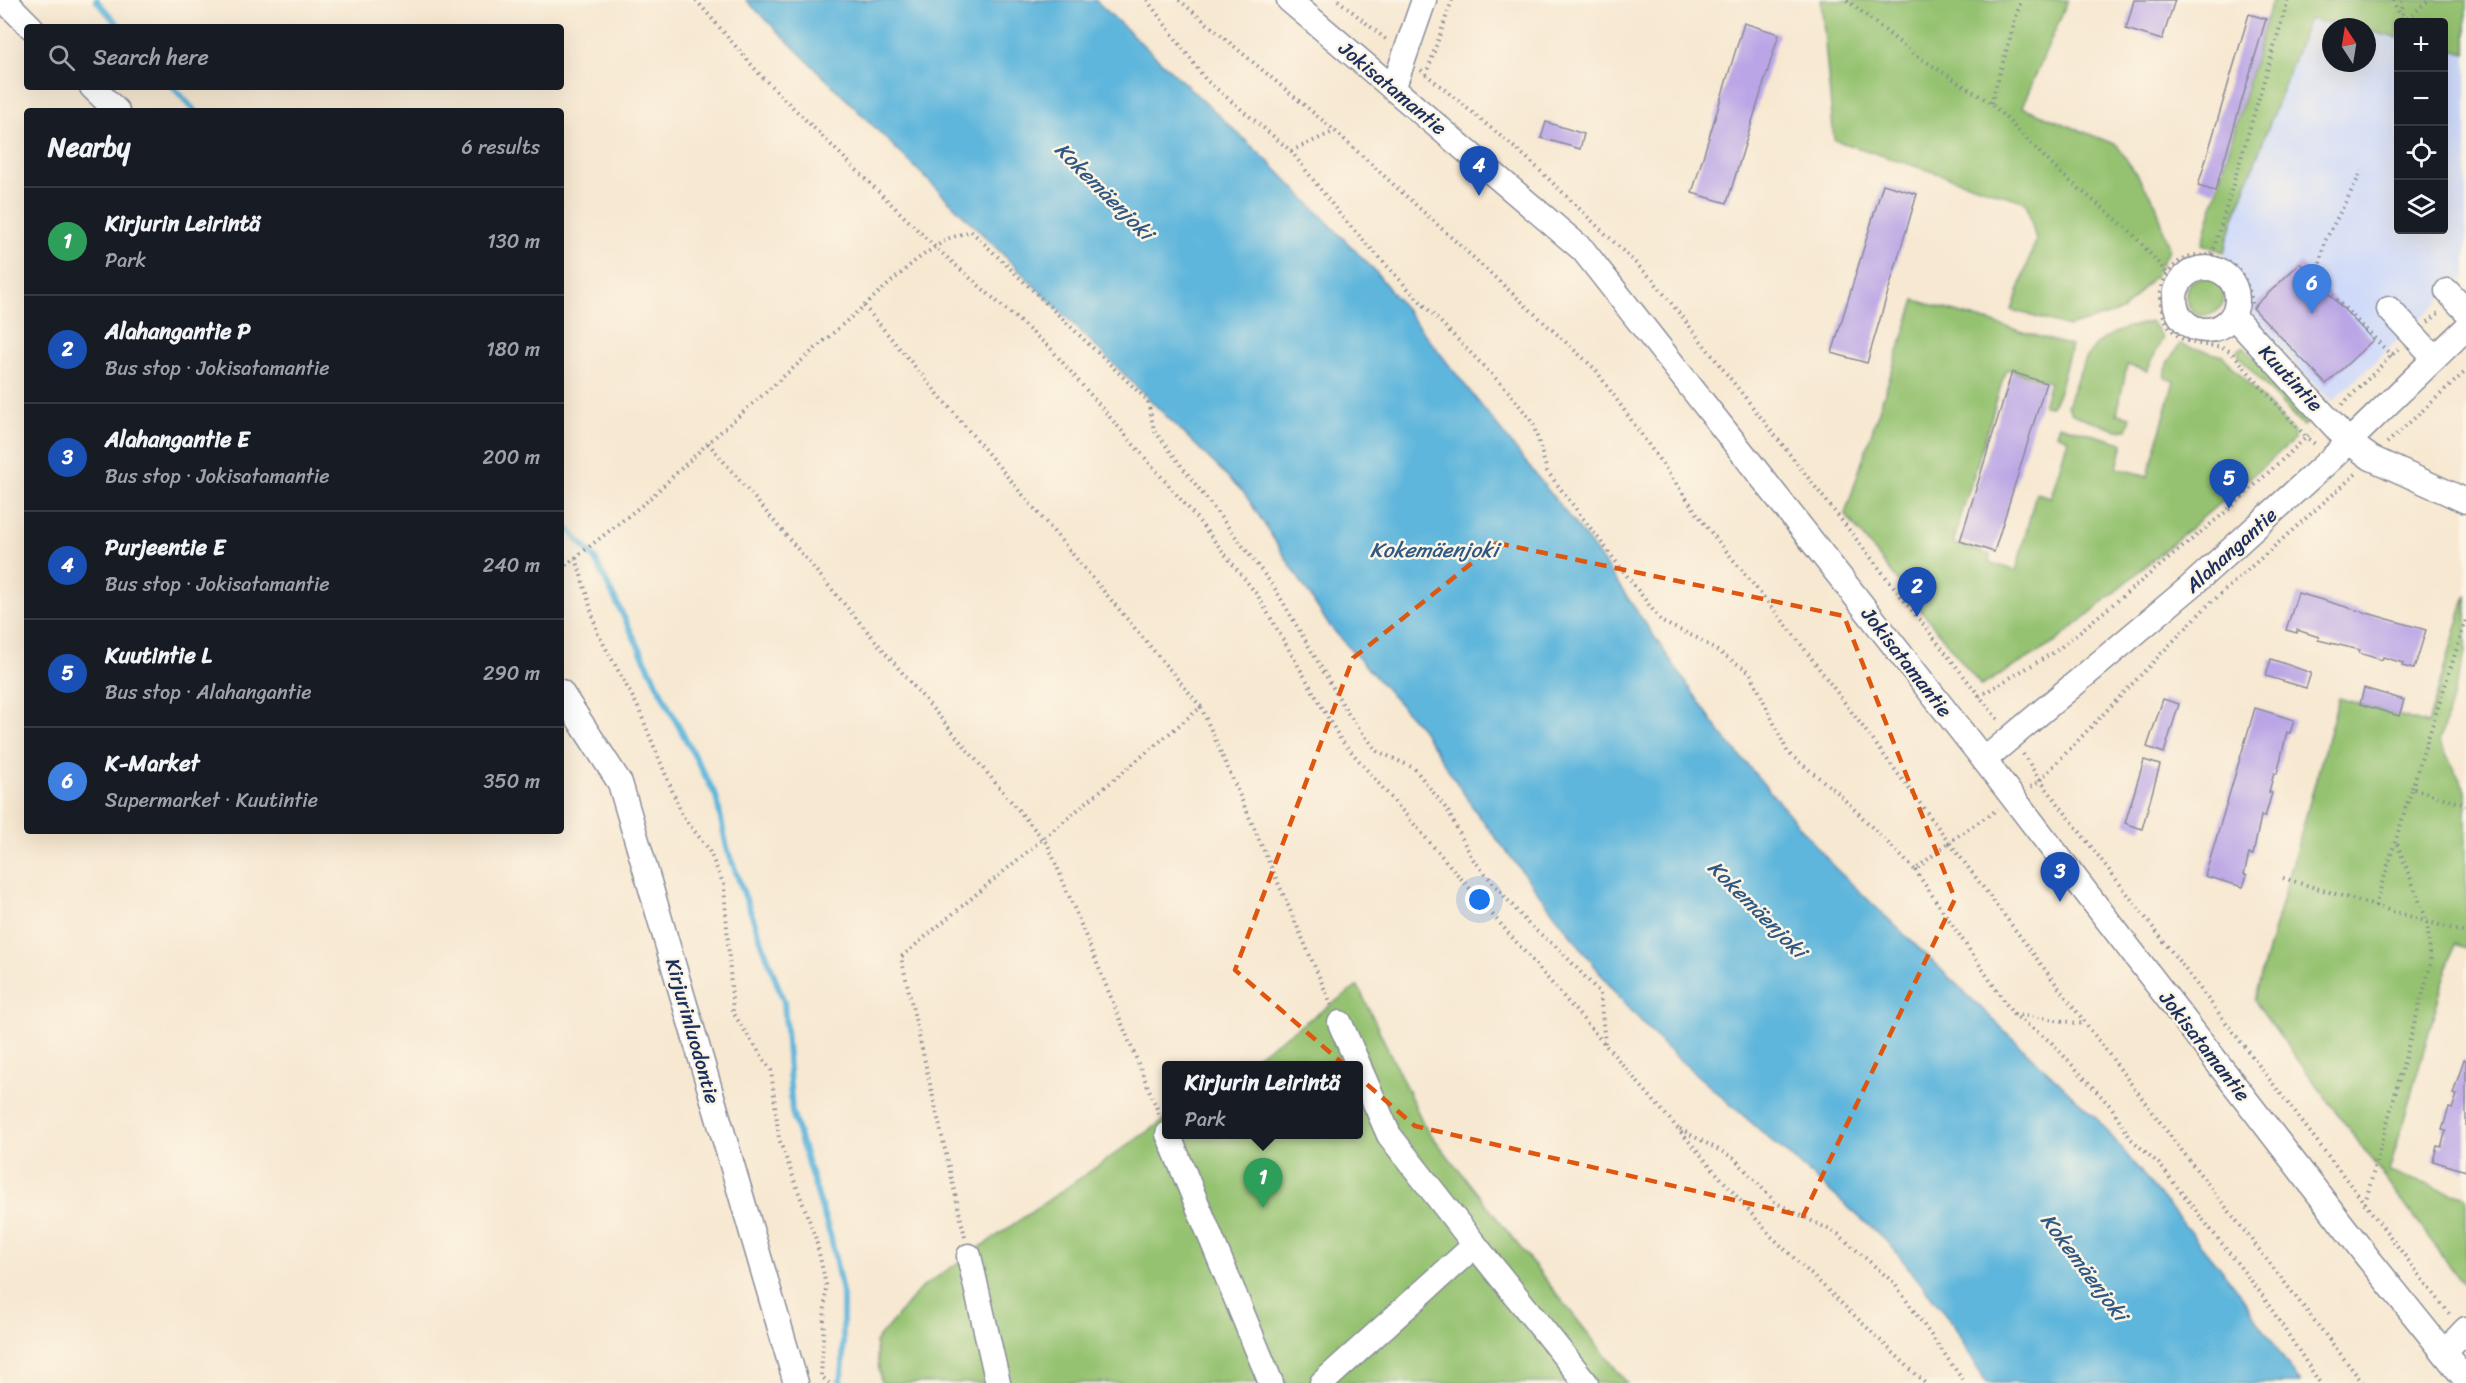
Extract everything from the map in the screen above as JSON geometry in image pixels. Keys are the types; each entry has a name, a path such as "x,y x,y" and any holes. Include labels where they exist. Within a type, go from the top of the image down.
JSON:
{"street":[{"path":"4,0 28,24"},
{"name":"Jokisatamantie","path":"1289,0 1583,249 1984,760 2368,1258 2466,1380"},
{"path":"1393,89 1424,0"},
{"path":"95,90 114,108"},
{"path":"2389,309 2434,358"},
{"name":"Kuutintie","path":"2233,316 2349,442 2371,458 2466,501"},
{"name":"Alahangantie","path":"1984,760 2190,587 2349,442 2466,327"},
{"name":"Kirjurinluodontie","path":"564,697 620,783 796,1383"},
{"path":"1340,1023 1357,1061"},
{"path":"1363,1075 1389,1134 1586,1383"},
{"path":"1170,1139 1271,1383"},
{"path":"1322,1383 1475,1245"},
{"path":"969,1256 998,1383"},
{"path":"2444,1352 2465,1330"}],"path":[{"path":"696,0 762,77 935,247 1051,349 1190,510 1258,596 1341,740 1771,1236 1925,1383"},
{"path":"1147,0 1206,80 1291,152 1341,216 1508,391 1533,423 1547,471 1662,622 1699,639 1750,672 1788,753 1838,794 1915,870 2013,1014 2051,1042 2112,1108 2130,1138 2159,1164 2260,1292 2320,1383"},
{"path":"1179,0 1335,131 1595,369 1706,526 1791,631 2085,1024 2363,1383"},
{"path":"1338,0 1527,158 1653,280 2012,736 2040,780 2365,1204 2465,1330"},
{"path":"1426,75 1452,0"},
{"path":"1847,0 1914,54 1991,103 2058,172 2129,230 2167,273"},
{"path":"1991,103 2021,0"},
{"path":"2288,0 2212,255 2184,258 2167,273 2160,292 2161,311 2167,325 2179,337 2195,344 2229,351 2306,437"},
{"path":"2394,0 2401,18"},
{"path":"2402,0 2403,18"},
{"path":"2408,18 2429,0"},
{"path":"1291,152 1335,131"},
{"path":"2317,275 2325,241 2362,171"},
{"path":"564,567 645,502 708,443 916,260 947,238 971,231 1148,400 1154,430 1274,587 1349,715 1377,751 1414,768 1448,811 1472,858 1529,925 1559,949 1600,993 1605,1045"},
{"path":"2332,295 2392,356"},
{"path":"1979,696 2056,651 2220,516 2328,418 2413,335 2456,300"},
{"path":"864,306 1201,707 1340,1023"},
{"path":"2040,780 2206,607 2354,476 2466,371"},
{"path":"708,443 1043,839 1053,856 1162,1120"},
{"path":"576,558 598,634 637,705 683,817 708,848 724,885 733,1013 771,1070 779,1138 816,1239 826,1285 821,1376 829,1383"},
{"path":"2375,906 2466,620"},
{"path":"969,1256 901,957 1201,707"},
{"path":"2412,788 2466,805"},
{"path":"1915,870 1949,842 2014,799"},
{"path":"2365,1204 2431,963 2427,921 2396,841"},
{"path":"2283,878 2466,933"},
{"path":"2013,1014 2085,1024"},
{"path":"1676,1127 1734,1158 1776,1203 1838,1234 1894,1283 1965,1383"}],"highlighted area":[{"path":"1497,543 1844,616 1955,899 1803,1216 1415,1126 1235,970 1353,658"}],"shaded area":[{"path":"2309,19 2322,22 2322,72 2376,72 2376,33 2394,37 2394,234 2448,234 2448,49 2466,54 2466,277 2332,402 2248,313 2224,252 2234,218"}],"green space":[{"path":"1821,0 2068,0 2022,107 2117,145 2156,204 2169,249 2155,275 2122,311 2068,327 2012,310 2036,240 2026,202 1834,140"},
{"path":"2272,0 2466,0 2466,54 2448,49 2448,18 2394,18 2394,37 2376,33 2376,18 2322,18 2322,22 2309,19 2234,218 2224,252 2202,244"},
{"path":"2205,277 2219,282 2224,296 2219,310 2205,315 2191,310 2186,296 2191,282"},
{"path":"1915,300 2071,346 2058,394 2051,406 2043,406 2050,382 2006,369 1953,543 1990,555 1989,562 2016,571 2036,493 2051,497 2068,439 2056,434 2059,425 2123,443 2117,468 2148,476 2174,381 2165,378 2167,363 2180,344 2223,356 2294,433 2294,440 2056,642 1981,686 1845,514"},
{"path":"2151,322 2163,337 2147,371 2127,365 2117,414 2131,417 2127,429 2116,430 2072,414 2067,405 2086,358 2094,348 2115,333"},
{"path":"2243,347 2307,411 2312,421 2303,426 2239,357 2238,350"},
{"path":"2466,595 2466,652 2439,742 2466,791 2466,948 2454,944 2389,1172 2466,1197 2466,1288 2254,1000 2339,698 2428,724"},
{"path":"1358,986 1425,1127 1627,1383 881,1383 875,1342 920,1289 1162,1121 1162,1139 1363,1139 1363,1061 1249,1061"}],"water":[{"name":"Kokemäenjoki","path":"746,0 1095,0 1272,165 1375,271 1592,546 1722,735 1834,867 2099,1121 2235,1287 2300,1383 1986,1383 1953,1324 1889,1243 1666,1048 1618,996 1476,812 1421,728 1328,624 1245,494"}],"building":[{"path":"2134,0 2175,0 2162,40 2126,29"},
{"path":"2249,14 2266,19 2215,191 2198,186"},
{"path":"1744,23 1779,34 1727,203 1692,193"},
{"path":"1546,122 1584,134 1580,149 1541,138"},
{"path":"1883,184 1917,194 1867,363 1832,353"},
{"path":"2300,263 2373,340 2326,384 2253,308"},
{"path":"2012,372 2046,383 1994,552 1960,541"},
{"path":"2298,593 2426,630 2414,669 2383,657 2382,660 2359,653 2360,650 2318,640 2319,637 2297,630 2297,633 2286,630"},
{"path":"2271,659 2311,673 2306,688 2266,676"},
{"path":"2364,688 2404,700 2399,716 2360,704"},
{"path":"2163,699 2179,704 2164,753 2147,747"},
{"path":"2255,708 2294,720 2290,733 2287,732 2277,774 2274,773 2269,792 2272,793 2265,817 2261,816 2253,855 2249,854 2243,887 2205,876"},
{"path":"2144,760 2160,765 2142,829 2125,823"},
{"path":"2464,1059 2466,1060 2466,1171 2433,1161 2437,1146 2441,1147 2446,1131 2442,1130 2449,1108 2452,1109 2457,1095 2453,1094"}],"waterway":[{"path":"96,0 117,24"},
{"path":"176,90 192,108"},
{"path":"564,524 595,559 670,710 716,796 727,848 784,1002 792,1112 831,1238 843,1297 843,1366 840,1383"}],"place":[{"name":"Purjeentie E","path":"1479,196"},
{"name":"K-Market","path":"2312,314"},
{"name":"Kuutintie L","path":"2229,509"},
{"name":"Alahangantie P","path":"1917,617"},
{"name":"Alahangantie E","path":"2060,902"},
{"name":"Kirjurin Leirintä","path":"1263,1208"}]}
